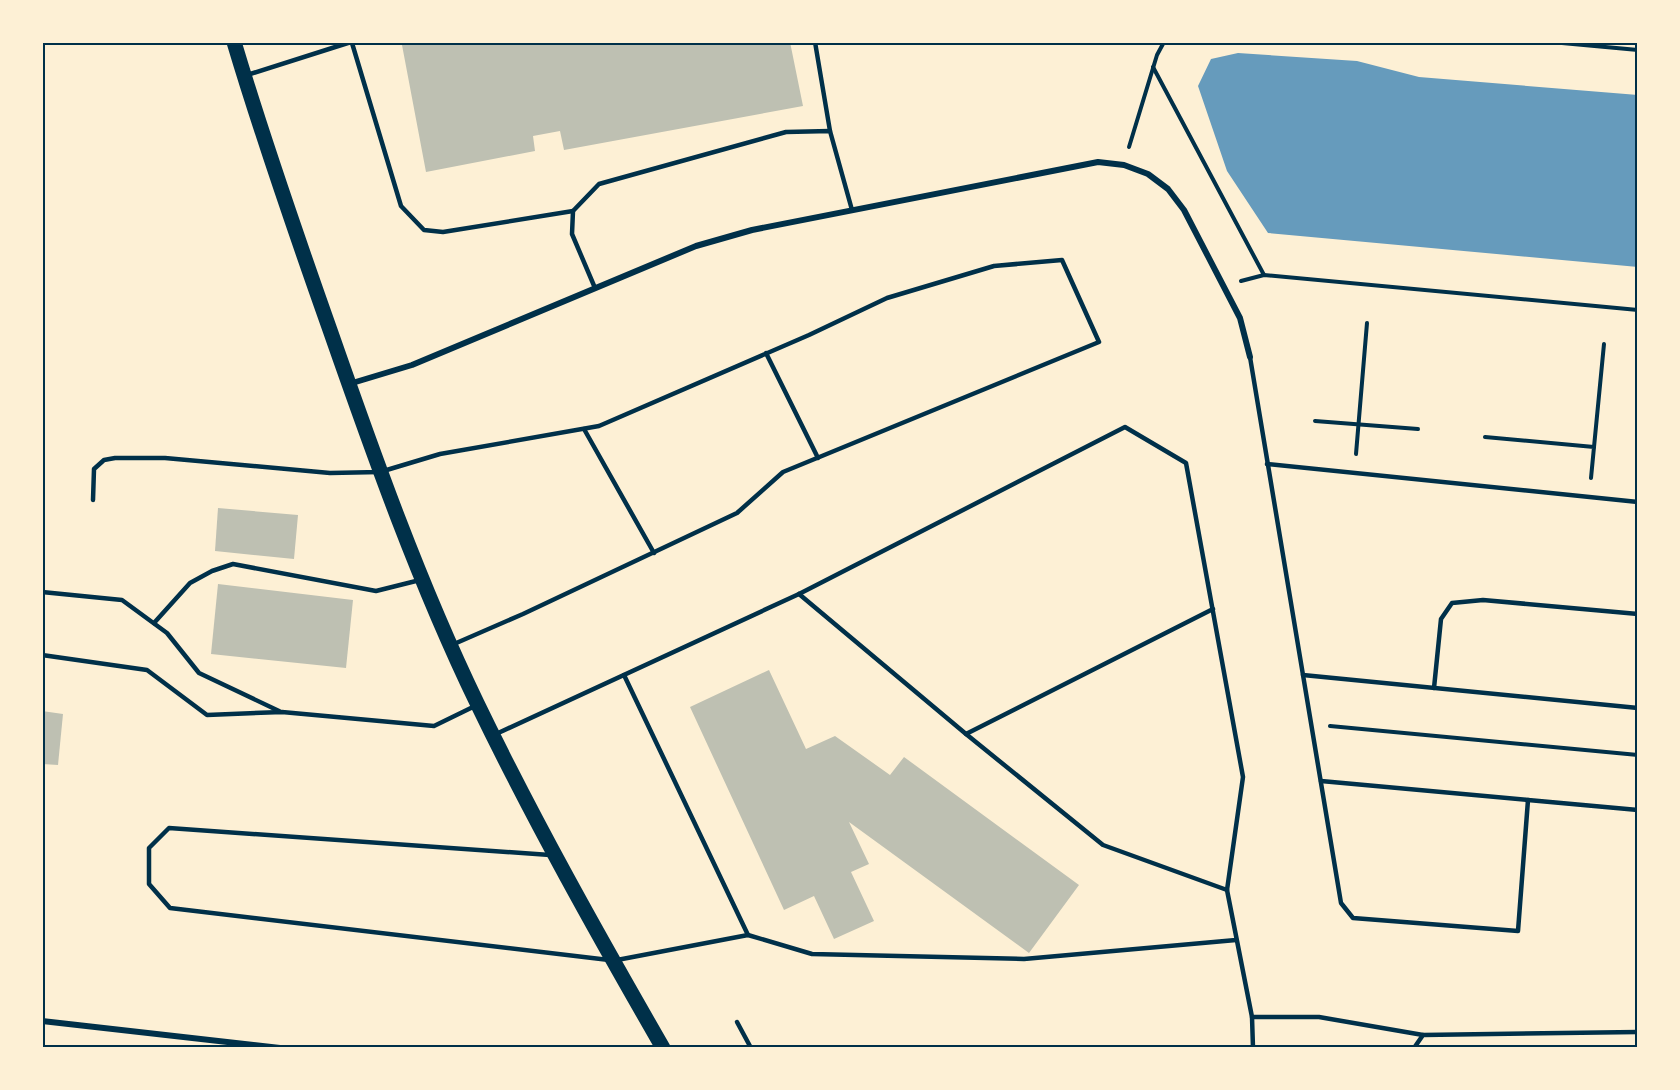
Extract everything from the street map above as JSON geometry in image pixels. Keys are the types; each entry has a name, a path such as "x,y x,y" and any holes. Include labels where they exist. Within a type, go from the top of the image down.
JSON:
{"main road":[{"path":"234,42 276,178 380,472 423,580 493,735 613,960 663,1048"}],"street":[{"path":"349,385 412,365 696,246 752,230 1098,162 1124,165 1148,174 1168,189 1184,210 1240,318 1250,357"},
{"path":"42,1021 280,1048"}],"lane":[{"path":"244,76 351,42 401,206 424,230 443,232 573,211 600,184 786,132 830,130"},
{"path":"815,42 830,130 852,210"},
{"path":"573,211 572,234 595,288"},
{"path":"93,500 94,469 104,460 115,458 165,458 330,473 380,472 440,454 599,426 888,298 994,266 1062,260 1099,342 783,472 737,513 523,614 451,645"},
{"path":"766,353 818,458"},
{"path":"1250,357 1341,903 1353,918 1518,931 1528,800"},
{"path":"493,735 799,594 1125,427 1186,463 1243,777 1227,890 1252,1017 1253,1048"},
{"path":"584,429 654,553"},
{"path":"1267,465 1638,502"},
{"path":"154,623 190,583 212,571 233,564 376,591 423,580"},
{"path":"42,592 122,600 167,633 199,673 282,712"},
{"path":"799,594 1103,845 1227,890"},
{"path":"1434,688 1441,619 1452,603 1484,600 1638,614"},
{"path":"966,734 1213,609"},
{"path":"42,655 147,670 207,715 282,712 435,726 478,704"},
{"path":"624,675 748,934"},
{"path":"1303,675 1638,708"},
{"path":"1321,781 1638,810"},
{"path":"556,855 168,828 148,848 149,884 170,908 613,960 748,934 812,954 1023,959 1236,940"},
{"path":"1252,1017 1319,1017 1423,1035 1638,1032"},
{"path":"737,1022 751,1048"},
{"path":"1414,1048 1423,1035"}],"path":[{"path":"1124,165 1154,66 1164,42"},
{"path":"1551,42 1638,50"},
{"path":"1154,66 1264,275"},
{"path":"1223,286 1264,275 1638,310"},
{"path":"1354,473 1366,324"},
{"path":"1590,497 1604,344"},
{"path":"1315,422 1418,429"},
{"path":"1485,437 1594,447"},
{"path":"1311,724 1638,755"}],"water":[{"path":"1238,53 1357,61 1419,77 1638,95 1638,267 1268,233 1227,171 1198,86 1211,59"}],"building":[{"path":"420,42 790,42 803,106 564,150 560,131 533,136 535,151 426,172 402,45"},
{"path":"218,508 298,515 294,559 215,551"},
{"path":"218,584 353,600 346,668 211,654"},
{"path":"769,670 806,749 835,736 890,775 904,757 1079,885 1029,953 849,822 869,864 851,872 874,921 834,939 814,896 784,910 690,707"},
{"path":"42,711 63,714 58,765 42,764"}]}
